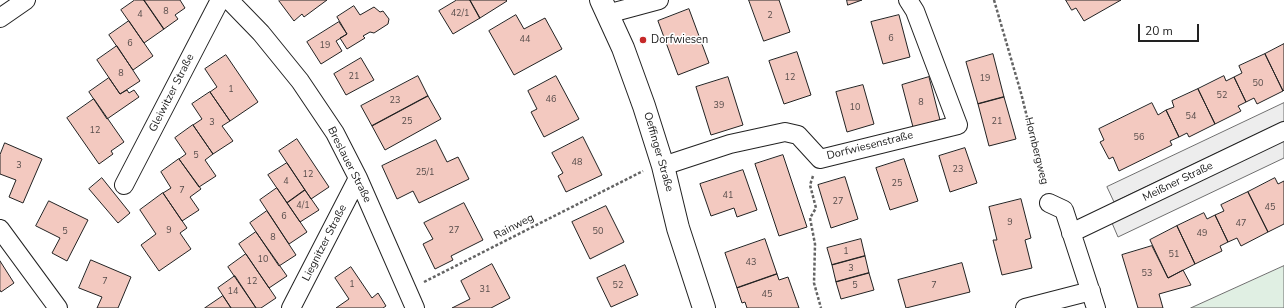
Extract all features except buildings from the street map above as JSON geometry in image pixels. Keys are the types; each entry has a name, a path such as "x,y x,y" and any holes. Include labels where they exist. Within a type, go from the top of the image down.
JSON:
{"street":[{"path":"0,18 26,0"},
{"name":"Gleiwitzer Straße","path":"124,186 220,0"},
{"name":"Breslauer Straße","path":"229,0 261,33 300,81 335,134 358,178 415,308"},
{"path":"604,7 658,0"},
{"name":"Dorfwiesenstraße","path":"663,166 730,144 785,132 798,135 820,159 958,125 915,11 908,0"},
{"name":"Oeffinger Straße","path":"604,7 626,55 644,106 663,166 678,228 704,308"},
{"name":"Meißner Straße","path":"1071,233 1284,131"},
{"name":"Liegnitzer Straße","path":"291,308 358,178"},
{"path":"1049,203 1064,210 1096,308"},
{"path":"0,229 58,308"},
{"path":"1025,308 1091,291"}],"path":[{"name":"Hornbergweg","path":"994,0 1021,93 1049,203"},
{"path":"820,159 810,185 816,208 810,218 815,244 814,283 821,308"},
{"name":"Rainweg","path":"407,290 627,178"}],"green space":[{"path":"1284,266 1284,308 1191,308"}],"shaded area":[{"path":"1284,103 1284,121 1114,202 1107,187"},
{"path":"1284,141 1284,158 1118,237 1112,223"}],"place":[{"name":"Dorfwiesen","path":"643,40"}]}
